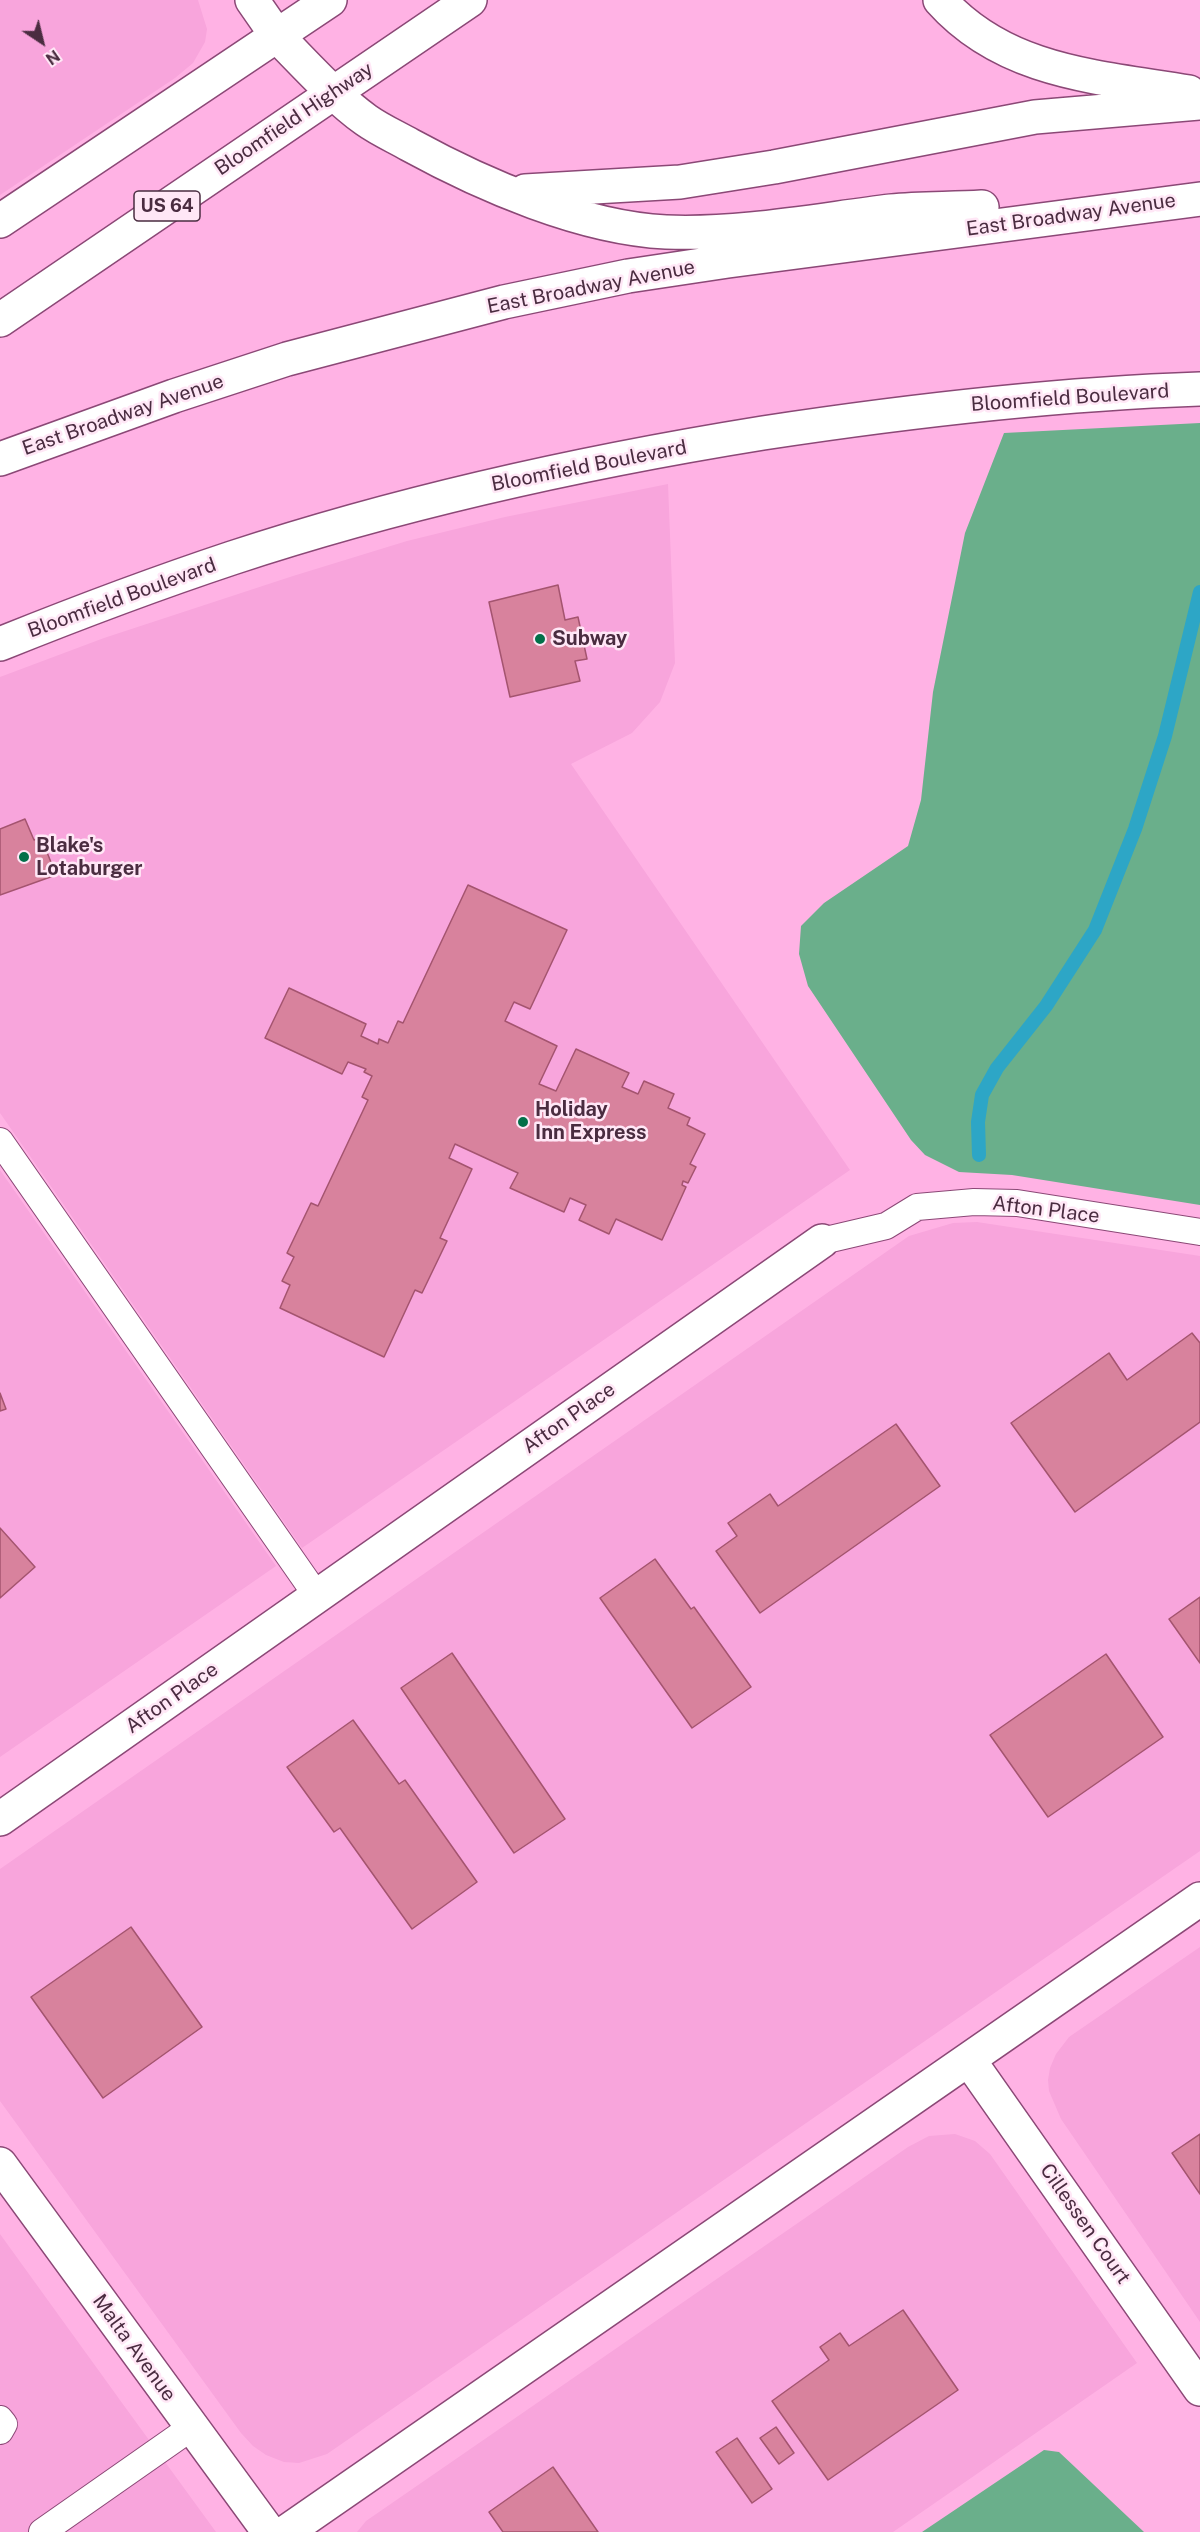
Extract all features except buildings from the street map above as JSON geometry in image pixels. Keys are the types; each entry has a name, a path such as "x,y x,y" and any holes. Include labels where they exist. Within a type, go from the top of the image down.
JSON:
{"main road":[{"path":"252,0 277,36 333,93 368,121 440,161 582,218 636,229 668,232 759,228 895,211 1194,199"},
{"path":"0,221 330,0"},
{"name":"Bloomfield Highway","path":"0,320 470,0"},
{"path":"940,0 984,38 1022,58 1073,72 1200,93"},
{"path":"513,192 680,182 774,167 1035,117 1200,104"},
{"name":"East Broadway Avenue","path":"0,459 174,396 287,359 504,302 628,276 728,261 1194,199"},
{"name":"Bloomfield Boulevard","path":"0,644 236,556 413,505 522,479 713,441 875,416 1021,400 1200,389"},
{"name":"Afton Place","path":"0,1819 822,1241"},
{"path":"286,2532 1200,1899"},
{"name":"Cillessen Court","path":"969,2060 1200,2389"},
{"name":"Malta Avenue","path":"0,2164 268,2532"}],"lane":[{"path":"0,1141 318,1596"},
{"name":"Afton Place","path":"822,1241 886,1226 917,1207 974,1202 1017,1203 1200,1233"},
{"path":"0,2419 4,2424 0,2432"},
{"path":"51,2530 192,2427"}],"shaded area":[{"path":"0,0 198,0 207,29 205,42 193,63 175,78 0,195"},
{"path":"668,484 675,663 660,702 632,733 571,764 850,1170 302,1548 0,1113 0,677 104,638 407,541 505,517"},
{"path":"0,1170 276,1566 0,1757"},
{"path":"977,1222 1200,1256 1200,1851 327,2454 299,2463 284,2462 266,2455 253,2446 241,2433 0,2101 0,1869 909,1236 953,1223"},
{"path":"1200,1947 1200,2322 1061,2119 1049,2091 1048,2080 1056,2054 1069,2037"},
{"path":"955,2134 975,2141 990,2154 1137,2363 893,2532 357,2532 366,2521 908,2147 929,2136"},
{"path":"0,2234 125,2407 216,2532 0,2532"}],"green space":[{"path":"1200,423 1200,1205 1012,1175 959,1172 925,1155 911,1140 808,986 799,954 801,926 824,903 908,846 921,800 933,692 965,533 1004,433"},
{"path":"1044,2450 1059,2452 1144,2532 922,2532"}],"waterway":[{"path":"979,1155 978,1122 982,1095 997,1068 1046,1006 1095,930 1135,829 1165,736 1200,592"}],"place":[{"name":"Subway","path":"540,639"},
{"name":"Blake's Lotaburger","path":"24,857"},
{"name":"Holiday Inn Express","path":"523,1122"}]}
